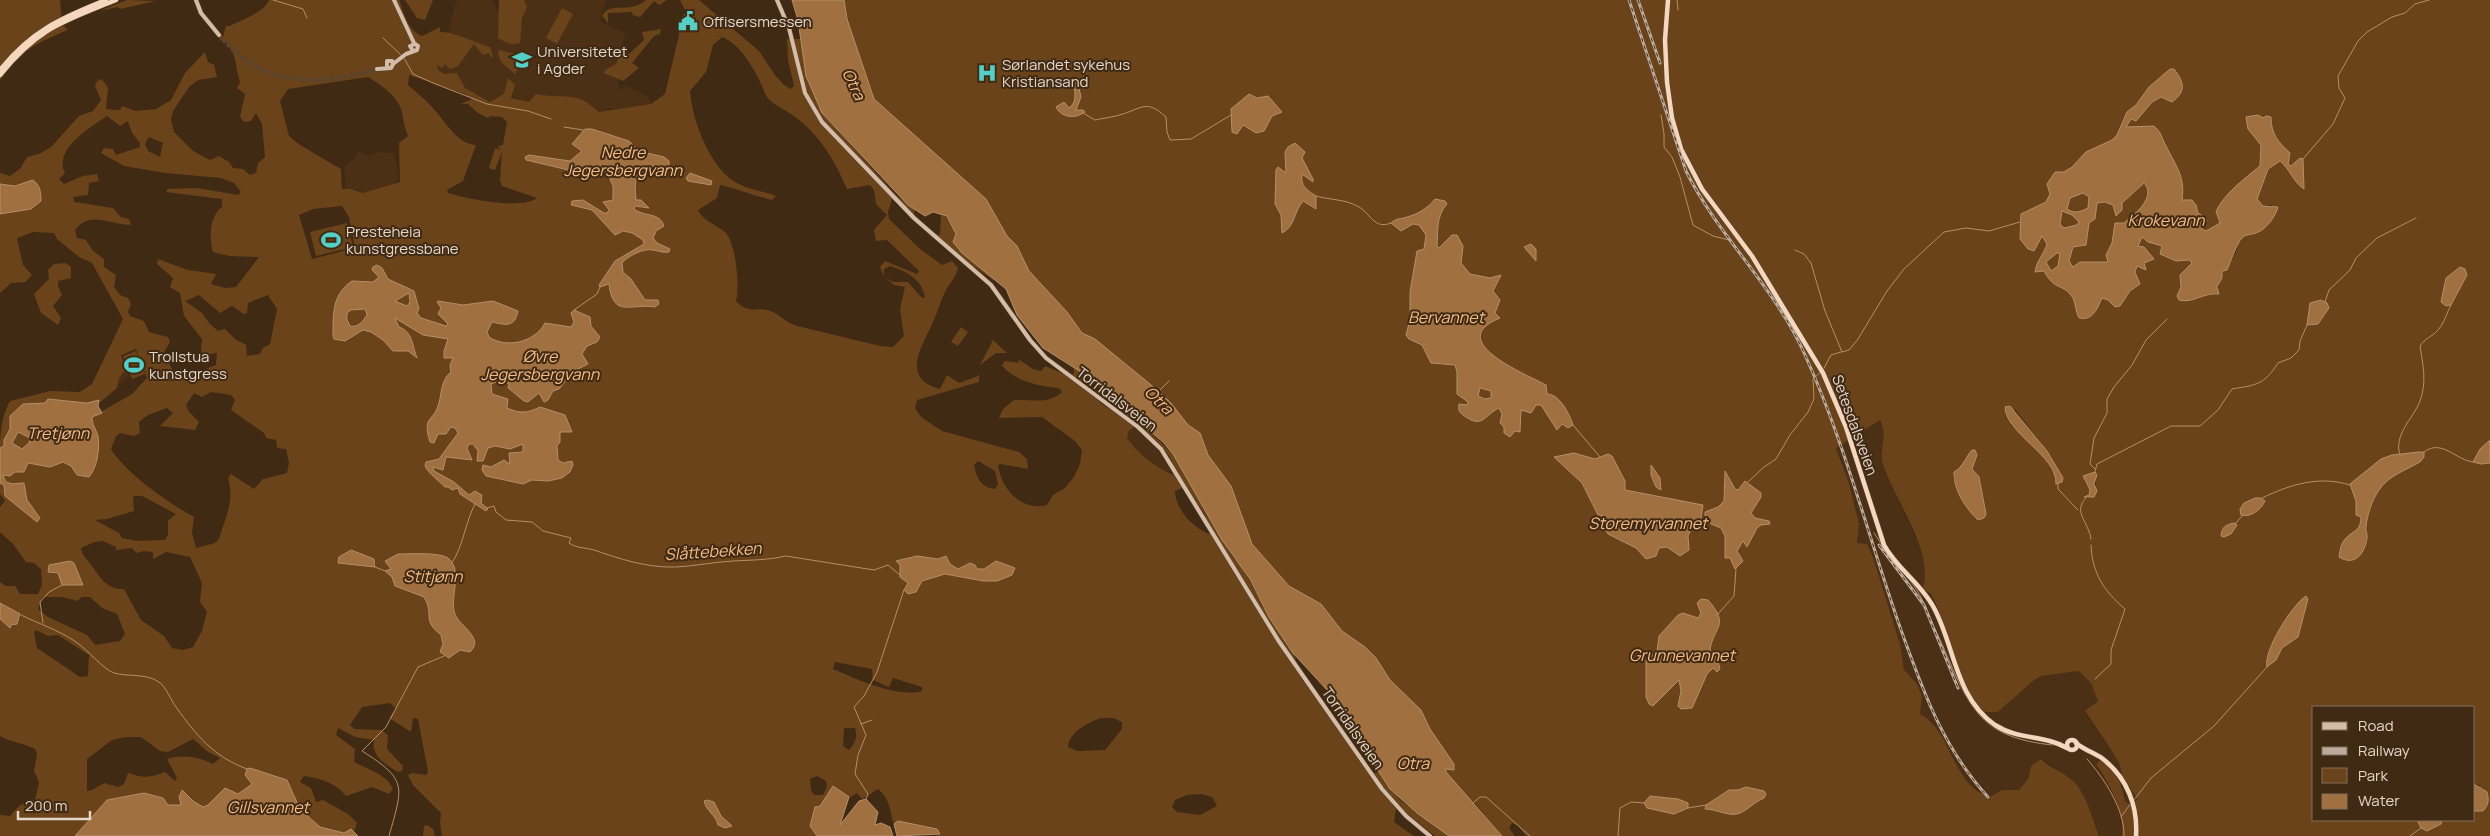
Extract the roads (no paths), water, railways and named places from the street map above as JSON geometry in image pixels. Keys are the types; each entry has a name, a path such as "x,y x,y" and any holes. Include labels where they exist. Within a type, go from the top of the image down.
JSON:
{"highway":[{"path":"0,70 18,49 39,31 70,15 106,0"},
{"path":"0,75 22,49 45,31 116,0"},
{"name":"Setesdalsveien","path":"1669,0 1666,49 1670,110 1684,156 1702,189 1752,256 1824,372 1846,427 1884,545 1893,559 1924,592 1935,608 1962,682 1974,706 1990,721 2010,733 2051,742 2075,750"},
{"name":"Setesdalsveien","path":"2051,742 2068,742 2073,740 2076,743"},
{"path":"2067,748 2068,742"},
{"path":"2090,751 2075,750 2076,743 2090,751 2113,768 2127,788 2135,812 2136,836"}],"main road":[{"path":"197,0 203,13 219,35 201,13 197,0"},
{"path":"376,68 393,61 411,48 409,35 394,0"},
{"name":"Torridalsveien","path":"777,0 789,28 805,93 820,118 914,218 991,285 1030,340 1046,358 1138,427 1161,449 1278,640 1382,789 1406,816 1430,836"},
{"path":"386,65 391,68 393,61"}],"water":[{"name":"Otra","path":"792,0 844,0 847,19 874,99 986,199 1007,236 1017,246 1029,271 1067,312 1082,333 1095,339 1150,384 1171,403 1188,425 1200,433 1208,455 1231,486 1252,544 1289,586 1321,604 1342,631 1365,647 1376,658 1390,680 1421,710 1430,729 1454,764 1454,770 1446,769 1446,772 1502,836 1449,836 1417,813 1390,789 1344,718 1338,702 1293,653 1269,617 1250,579 1222,540 1173,454 1164,443 1121,406 1103,386 1043,348 1017,315 1006,289 962,253 953,242 956,234 947,216 933,212 925,216 908,205 822,113 806,76 798,20"},
{"name":"Krokevann","path":"2170,69 2174,69 2182,82 2182,90 2177,98 2172,102 2161,97 2152,102 2136,121 2131,119 2126,127 2154,126 2159,131 2181,177 2182,200 2192,200 2196,205 2198,213 2206,218 2207,221 2201,224 2202,229 2206,231 2220,223 2216,211 2220,204 2235,187 2260,166 2261,145 2248,129 2246,117 2258,115 2263,118 2266,116 2271,117 2272,128 2276,137 2290,153 2288,164 2291,166 2300,158 2303,159 2304,189 2280,161 2268,169 2257,199 2263,206 2278,207 2277,211 2270,223 2263,229 2240,240 2227,270 2222,271 2222,278 2217,287 2219,294 2184,301 2179,300 2177,296 2181,287 2180,275 2192,263 2189,260 2176,261 2160,254 2162,246 2148,242 2142,237 2138,246 2144,247 2154,259 2144,263 2146,270 2137,266 2135,272 2140,284 2130,291 2120,306 2115,307 2108,300 2102,298 2091,316 2079,318 2071,295 2051,282 2044,271 2035,272 2047,244 2042,236 2034,251 2028,249 2020,239 2021,214 2046,202 2050,194 2047,184 2055,172 2064,172 2072,167 2086,152 2112,140 2117,135 2127,112 2136,105 2149,87","holes":["2144,183 2148,194 2143,205 2124,223 2115,223 2112,243 2106,255 2108,262 2080,262 2073,267 2069,261 2073,247 2086,245 2089,223 2095,219 2097,203 2105,202 2113,205 2116,216 2122,210 2122,203","2083,193 2089,197 2088,208 2078,212 2067,209 2070,198","2062,211 2072,215 2079,222 2077,225 2064,228 2060,224","2057,253 2060,253 2058,266 2051,271 2046,262"]},
{"path":"1076,82 1081,97 1076,110 1083,110 1085,112 1077,116 1065,115 1058,111 1056,107 1064,102 1069,108 1072,106"},
{"path":"1249,94 1257,98 1268,96 1282,112 1272,116 1264,131 1256,133 1243,125 1237,134 1232,132 1231,109"},
{"name":"Nedre Jegersbergvann","path":"585,129 592,129 629,141 639,151 664,157 669,161 669,170 648,165 637,176 635,185 636,200 641,200 649,208 635,206 634,209 655,217 662,222 664,226 656,231 653,238 657,243 670,249 669,252 655,250 640,251 622,263 623,272 631,279 645,300 658,300 659,304 655,307 619,306 614,302 609,284 600,287 599,285 615,261 644,244 643,240 632,233 623,231 615,235 592,210 571,205 572,201 583,200 607,213 609,210 603,202 613,200 613,186 607,172 600,174 577,168 577,172 526,160 525,157 529,155 570,161 582,151 572,144"},
{"path":"1295,143 1305,152 1302,158 1313,182 1302,174 1302,182 1307,190 1316,196 1316,209 1303,201 1290,227 1282,233 1281,215 1275,204 1276,170 1278,167 1286,173 1285,152 1288,147"},
{"path":"690,173 712,181 711,185 688,181 686,178"},
{"path":"33,180 40,189 41,201 31,209 0,214 0,184 15,186"},
{"name":"Bervannet","path":"1435,199 1445,201 1447,204 1439,219 1437,246 1439,248 1452,235 1457,235 1463,246 1461,263 1470,274 1490,278 1501,275 1493,291 1500,300 1495,313 1500,318 1485,327 1480,337 1484,346 1494,356 1508,365 1546,385 1547,394 1556,397 1560,401 1573,425 1568,428 1562,424 1557,430 1541,405 1536,405 1531,413 1521,410 1520,432 1515,431 1510,437 1504,433 1504,427 1500,423 1502,414 1499,408 1483,420 1475,421 1470,419 1462,414 1459,409 1459,404 1467,405 1468,402 1457,394 1457,372 1455,365 1431,363 1422,345 1409,339 1406,335 1410,320 1410,292 1417,251 1424,249 1426,235 1419,225 1413,224 1401,231 1391,223 1397,219 1419,212","holes":["1480,388 1491,391 1491,398 1485,399 1478,396"]},
{"path":"1531,244 1536,249 1536,261 1524,247"},
{"name":"Øvre Jegersbergvann","path":"377,265 382,268 388,279 414,291 419,309 417,313 421,318 446,326 448,324 438,314 441,308 438,301 463,305 493,301 518,311 512,323 492,322 487,332 489,337 504,343 520,342 528,339 535,335 545,323 571,327 574,322 571,313 574,310 590,317 591,326 600,337 597,342 587,346 582,354 588,364 574,371 559,389 553,391 548,400 544,402 539,393 528,402 524,401 508,388 509,384 501,380 491,384 492,394 508,399 507,408 524,412 540,407 565,415 572,432 560,432 560,442 557,446 558,460 563,463 572,461 573,465 570,472 562,478 548,481 532,480 523,484 486,476 482,470 483,465 491,467 504,460 510,464 509,453 523,452 523,444 510,449 495,446 488,448 483,461 477,461 478,451 473,444 469,444 467,448 472,460 446,457 443,470 433,467 434,471 454,482 469,495 475,491 482,495 481,503 488,509 486,511 460,494 458,488 452,490 445,487 432,475 425,466 426,462 439,459 458,433 455,428 451,427 446,434 438,434 434,443 430,442 427,427 439,404 445,379 451,372 450,365 453,358 444,358 448,339 423,335 395,318 399,327 404,329 410,336 417,358 408,351 393,351 383,340 371,332 363,330 345,341 334,339 333,336 334,312 337,298 345,286 352,281 373,282 379,277 372,270","holes":["409,293 410,302 407,306 395,301","365,309 367,315 362,322 358,325 350,326 347,313 351,310"]},
{"path":"2460,267 2465,269 2467,275 2451,305 2446,306 2441,302 2446,278"},
{"path":"2321,300 2327,303 2329,308 2318,324 2307,325 2310,303"},
{"name":"Tretjønn","path":"48,399 87,403 99,400 98,406 102,413 92,417 98,436 99,447 96,464 89,477 77,475 71,466 63,462 50,467 28,463 24,472 15,472 10,476 3,475 4,479 9,483 24,483 27,500 40,518 37,522 5,496 4,485 0,483 0,448 4,446 4,440 10,429 10,416 23,404 45,403","holes":["18,432 30,438 29,443 22,449 12,443"]},
{"path":"2010,406 2047,451 2063,478 2062,482 2056,484 2054,473 2049,464 2014,426 2008,417 2005,407"},
{"path":"2490,440 2490,463 2481,464 2473,462 2480,449"},
{"path":"1972,450 1975,450 1977,455 1972,469 1979,477 1986,514 1984,518 1978,520 1961,498 1954,478 1954,472 1962,465"},
{"path":"2424,452 2424,457 2420,462 2392,477 2376,494 2366,528 2366,544 2358,557 2345,560 2339,557 2343,542 2358,528 2361,522 2361,517 2356,515 2356,501 2350,484 2381,459 2392,455"},
{"name":"Storemyrvannet","path":"1574,453 1595,459 1608,454 1612,456 1625,481 1625,490 1703,505 1700,525 1691,529 1688,536 1689,550 1680,556 1667,547 1659,548 1656,556 1646,559 1636,548 1608,534 1600,521 1604,519 1603,516 1598,515 1582,483 1554,457"},
{"path":"1651,465 1660,478 1661,490 1656,487 1651,475"},
{"path":"1725,471 1735,489 1738,490 1745,481 1761,493 1761,497 1751,513 1755,518 1769,521 1770,524 1761,525 1757,528 1747,547 1743,541 1737,551 1743,561 1735,569 1730,558 1725,558 1725,536 1721,528 1711,524 1705,517 1705,512 1718,507 1724,501"},
{"path":"2095,472 2097,475 2094,484 2097,491 2094,497 2084,497 2089,495 2090,490 2083,476"},
{"path":"2255,498 2261,498 2265,501 2255,512 2244,516 2241,515 2240,509 2244,503"},
{"path":"2234,523 2237,525 2231,534 2224,537 2221,536 2224,527"},
{"path":"351,550 374,559 375,567 338,563 339,557"},
{"name":"Stitjønn","path":"398,554 438,555 448,558 453,563 456,577 455,614 475,642 470,652 460,650 449,658 440,652 443,644 441,635 431,625 424,597 395,586 392,577 385,571 391,569 385,561"},
{"path":"917,556 938,559 946,556 950,564 958,569 970,563 975,565 977,569 984,569 996,561 1015,568 1012,575 997,581 983,581 945,574 922,581 916,592 908,594 904,590 908,583 900,577 900,565 896,561"},
{"path":"70,561 74,563 83,585 62,585 58,573 48,572 49,565"},
{"path":"2306,596 2308,599 2298,637 2282,648 2276,660 2267,667 2269,650 2286,618"},
{"name":"Grunnevannet","path":"1701,599 1708,600 1715,609 1720,621 1710,650 1717,658 1720,669 1717,672 1713,668 1707,674 1692,708 1681,709 1678,706 1681,691 1679,680 1653,706 1649,704 1646,697 1646,660 1657,651 1659,636 1678,615 1683,613 1698,618 1701,613 1697,603"},
{"path":"0,603 20,614 17,624 12,625 10,628 0,619"},
{"name":"Gillsvannet","path":"250,768 287,780 299,807 320,827 344,833 351,829 358,836 75,836 107,800 144,793 163,798 168,805 181,805 179,797 182,790 193,801 203,807 208,805 225,788 238,794 252,784 245,775 247,769"},
{"path":"2475,785 2487,792 2488,802 2483,811 2475,811"},
{"path":"833,786 849,797 840,825 859,801 866,799 878,812 875,825 881,823 890,827 893,836 817,836 810,826 815,807 820,806"},
{"path":"1746,787 1764,791 1766,794 1764,798 1737,814 1705,809 1706,805 1729,790 1738,790"},
{"path":"1650,796 1678,799 1688,803 1688,808 1674,814 1647,808 1644,803"},
{"path":"704,801 714,802 721,816 732,826 725,828 718,825 705,804"},
{"path":"898,821 937,829 940,834 897,836 894,824"},
{"path":"2418,821 2442,821 2441,824 2427,831 2421,828"}],"waterway":[{"path":"273,0 303,9 307,18"},
{"path":"1677,0 1678,10"},
{"path":"2303,159 2333,124 2345,98 2339,88 2338,76 2358,41 2367,32 2392,17 2405,13 2415,4 2429,0"},
{"path":"383,38 401,55"},
{"path":"404,58 413,74 433,83 487,104 528,111 551,119"},
{"path":"1083,113 1095,120 1120,115 1145,106 1154,108 1166,117 1167,132 1170,140 1191,139 1231,115"},
{"path":"1661,115 1664,147 1672,157 1680,177 1693,225 1713,236 1729,240"},
{"path":"564,127 583,130"},
{"path":"1316,196 1349,202 1359,207 1377,223 1385,225 1391,223"},
{"path":"2325,302 2329,290 2350,270 2356,258 2377,238 2416,218"},
{"path":"1795,250 1804,254 1811,263 1825,311 1842,352 1849,350 1858,339 1887,291 1904,269 1944,232 1966,228 1989,231 2020,222"},
{"path":"574,310 597,294 600,287"},
{"path":"2400,455 2399,441 2401,434 2417,408 2422,394 2424,374 2420,346 2440,327 2451,305"},
{"path":"2095,469 2090,464 2094,438 2107,413 2107,399 2132,365 2146,340 2167,319"},
{"path":"2095,472 2097,464 2171,426 2200,426 2218,410 2232,389 2259,383 2268,376 2278,363 2291,358 2299,350 2300,341 2307,325"},
{"path":"1748,482 1776,459 1790,435 1808,412 1814,399 1813,379 1823,370 1831,355 1841,352"},
{"path":"1159,391 1169,381"},
{"path":"1573,425 1600,457"},
{"path":"2424,452 2431,448 2443,449 2467,461 2474,462"},
{"path":"2262,498 2283,489 2316,481 2338,482 2350,485"},
{"path":"2058,484 2058,489 2078,510"},
{"path":"2086,498 2082,503 2081,513 2091,539"},
{"path":"452,563 475,504"},
{"name":"Slåttebekken","path":"487,508 494,506 496,512 506,520 532,522 543,531 571,538 569,543 576,546 644,564 676,567 786,556 874,570 888,565 900,575"},
{"path":"2235,524 2242,516"},
{"path":"1874,533 1882,545"},
{"path":"2091,545 2094,564 2100,581 2125,609 2111,650 2111,664 2095,679"},
{"path":"375,567 385,571"},
{"path":"1717,615 1734,596 1736,569"},
{"path":"1906,576 1922,599 1965,695 1974,709 1997,729 2012,736 2030,742 2052,745"},
{"path":"43,623 40,602 49,592 62,585"},
{"path":"866,799 868,794 855,774 858,755 866,735 854,707 864,696 877,672 904,590"},
{"path":"21,615 69,638 114,673 143,676 159,682 183,717 207,744 225,758 247,769"},
{"path":"389,836 399,795 398,786 388,769 362,751 386,727 418,667 444,656"},
{"path":"2134,800 2151,778 2214,726 2267,667"},
{"path":"861,724 872,720"},
{"path":"2087,759 2100,775 2117,805 2124,836"},
{"path":"1473,803 1480,797 1486,797 1530,836"},
{"path":"1618,836 1620,808 1631,802 1644,803"},
{"path":"2121,817 2131,803"},
{"path":"1688,808 1706,805"},
{"path":"2410,836 2421,828"}],"tunnel":[{"path":"219,35 253,65 272,73 292,78 312,80 333,79 377,69"}],"railway":[{"path":"1629,0 1686,171 1714,218 1763,284 1793,330 1832,422 1889,596 1926,697 1946,739 1972,778 1988,797"},
{"path":"1638,0 1660,63"},
{"path":"1879,545 1924,605 1958,688"}],"place":[{"name":"Offisersmessen","path":"688,21"},
{"name":"Universitetet i Agder","path":"522,60"},
{"name":"Sørlandet sykehus Kristiansand","path":"987,73"},
{"name":"Presteheia kunstgressbane","path":"331,240"},
{"name":"Trollstua kunstgress","path":"134,365"}]}
